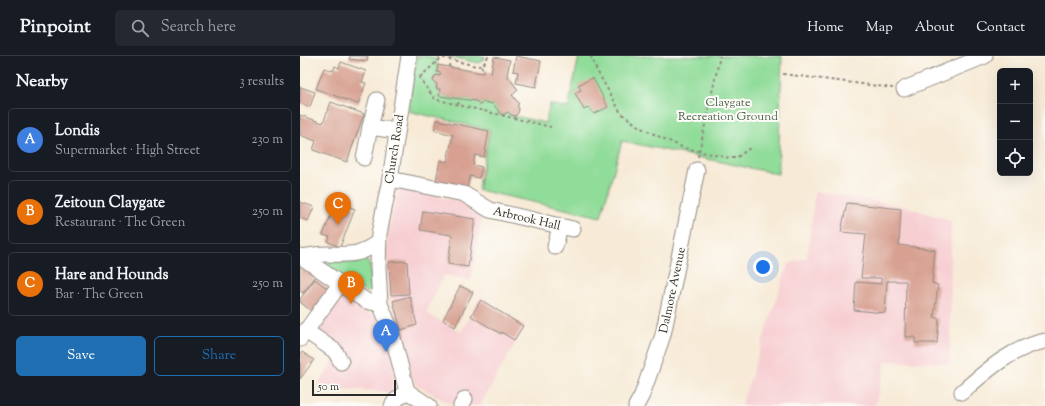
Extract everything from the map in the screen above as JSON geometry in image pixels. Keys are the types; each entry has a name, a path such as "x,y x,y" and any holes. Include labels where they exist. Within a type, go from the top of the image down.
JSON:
{"street":[{"name":"Church Road","path":"407,391 390,330 380,304 378,242 390,179 409,56"},
{"path":"904,89 985,56"},
{"path":"364,158 377,100"},
{"path":"370,127 397,131"},
{"name":"Dalmore Avenue","path":"636,406 642,395 663,335 698,164"},
{"name":"Arbrook Hall","path":"390,179 464,194 490,210 566,227 555,247"},
{"path":"300,256 325,254 351,255 365,250 378,242"},
{"path":"300,256 366,301 380,304"},
{"path":"340,284 303,335 335,351 341,362"},
{"path":"962,392 990,368 1022,348 1045,341"},
{"path":"392,406 396,400 407,391 429,406"}],"path":[{"path":"437,56 476,66 481,66 486,62 488,56"},
{"path":"591,56 596,69 621,113 641,128 684,148 729,158 736,158 750,148"},
{"path":"698,164 698,152 720,56"},
{"path":"441,58 419,77 434,98 458,106 551,127"},
{"path":"449,67 450,60"},
{"path":"481,66 484,71"},
{"path":"783,74 904,89"},
{"path":"458,106 460,99"}],"shaded area":[{"path":"398,187 466,203 482,216 471,280 444,275 426,313 461,332 480,297 525,326 480,406 455,406 416,385 411,374 390,298 386,256 388,231"},
{"path":"815,191 907,207 951,221 950,363 886,361 875,406 741,406 788,264 807,258"},
{"path":"336,291 379,320 389,346 394,367 394,384 390,392 327,388 319,383 332,364 334,354 305,334"}],"green space":[{"name":"Claygate Recreation Ground","path":"417,56 427,56 436,60 437,72 441,73 440,76 436,75 433,81 437,84 436,89 440,89 440,96 476,101 480,105 484,102 493,104 503,115 508,112 511,115 545,123 550,104 568,108 579,56 782,56 778,174 622,141 601,217 478,190 490,130 408,111"},
{"path":"447,56 485,56 479,63"},
{"path":"359,259 366,260 370,265 371,287 367,293 323,266 325,261 345,262"}],"building":[{"path":"350,56 368,56 367,61 349,59"},
{"path":"516,56 541,61 536,87 516,83 518,72 513,71"},
{"path":"494,57 510,60 507,75 518,90 512,95 519,104 517,105 519,109 518,113 515,116 508,112 503,115 501,114 493,104 484,102 480,105 476,101 439,96 440,89 436,89 437,84 433,81 436,75 440,76 441,73 437,72 438,65 482,73 486,70 491,74"},
{"path":"341,62 366,71 362,82 366,83 358,104 316,89 324,68 333,71 335,66 339,68"},
{"path":"593,78 608,107 594,114 589,107 584,110 575,93 581,90 578,85"},
{"path":"300,87 315,92 310,107 300,103"},
{"path":"331,102 364,114 347,162 313,150 316,141 300,135 300,115 323,123"},
{"path":"437,120 489,131 484,157 475,155 473,165 482,167 479,178 470,176 467,188 436,181 440,160 447,162 453,135 434,130"},
{"path":"300,202 314,207 308,221 300,218"},
{"path":"847,203 901,209 899,245 935,250 932,283 938,285 934,317 939,319 937,343 915,343 915,337 905,337 906,281 887,281 885,313 854,310 856,282 881,284 881,278 861,278 866,234 841,232"},
{"path":"345,205 355,209 340,247 328,242 330,237 323,235 332,212 341,215"},
{"path":"423,211 475,219 468,267 448,264 452,235 420,230"},
{"path":"407,261 409,294 391,295 389,262"},
{"path":"300,263 316,276 303,293 300,291"},
{"path":"315,279 332,292 315,314 300,302 300,299"},
{"path":"460,286 473,292 455,327 443,320"},
{"path":"410,296 417,325 401,330 393,301"},
{"path":"481,300 523,326 514,340 471,316"},
{"path":"302,352 314,360 300,379 300,355"}],"place":[{"name":"Hare and Hounds","path":"338,225"},
{"name":"Zeitoun Claygate","path":"351,304"},
{"name":"Londis","path":"386,352"}]}
